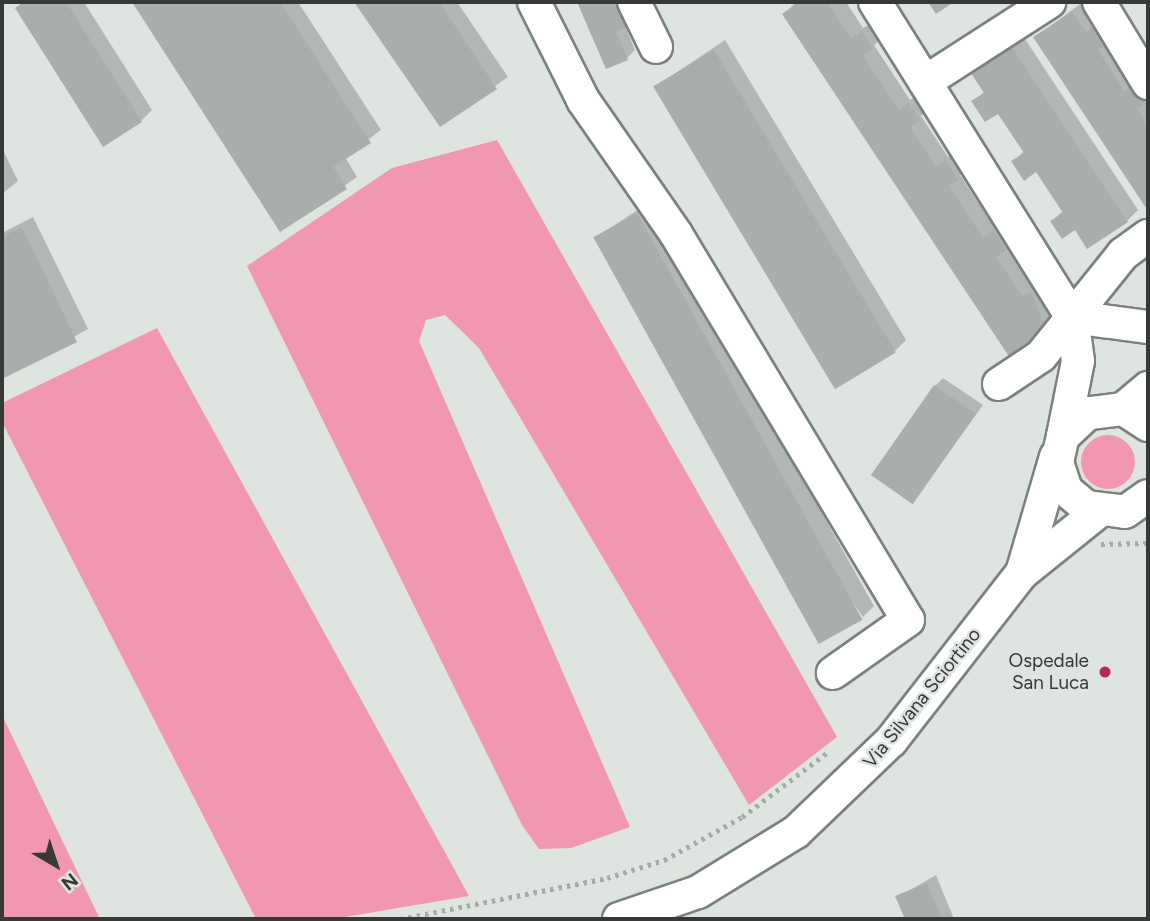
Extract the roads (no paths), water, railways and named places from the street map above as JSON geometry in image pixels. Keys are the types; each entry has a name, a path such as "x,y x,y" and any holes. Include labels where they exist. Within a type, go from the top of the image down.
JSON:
{"street":[{"path":"534,2 583,100 676,234 908,620 833,673"},
{"path":"634,2 656,47"},
{"path":"875,2 1072,317 1078,361 1060,444 1022,573"},
{"path":"925,82 1049,2"},
{"path":"1099,2 1148,83"},
{"path":"999,384 1041,356 1124,254 1148,236"},
{"path":"1072,317 1148,327"},
{"path":"1148,388 1135,417 1088,413 1060,444 1066,490 1106,512 1148,522"},
{"name":"Via Silvana Sciortino","path":"619,919 719,881 812,818 891,741 1022,573 1106,512 1148,496"}],"place":[{"name":"Ospedale San Luca","path":"1105,672"}]}
